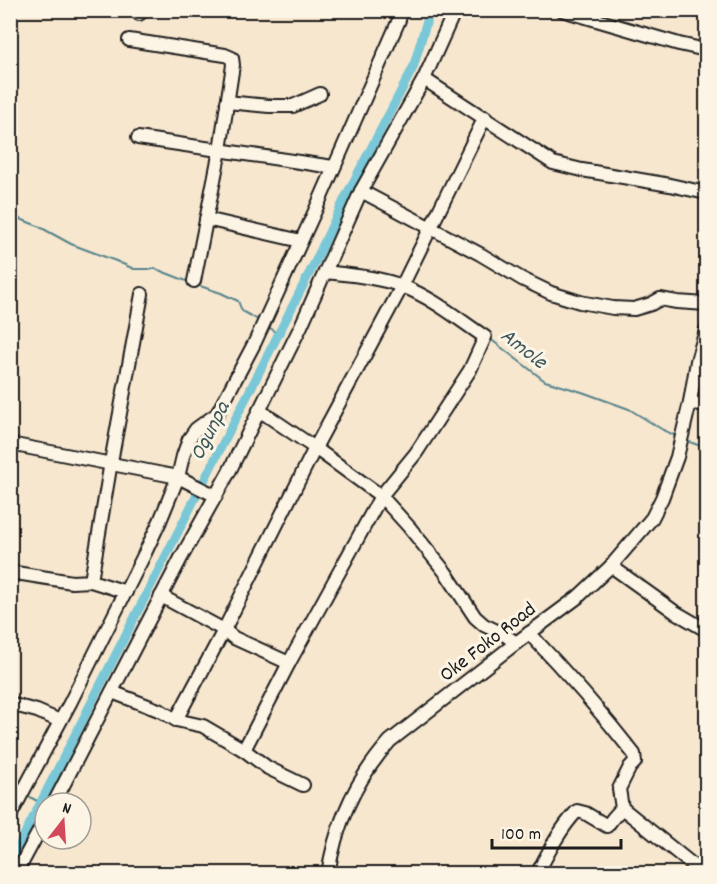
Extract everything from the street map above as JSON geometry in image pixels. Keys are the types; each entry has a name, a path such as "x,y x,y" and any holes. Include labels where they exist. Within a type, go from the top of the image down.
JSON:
{"street":[{"path":"10,816 126,592 160,521 180,478 183,456 189,439 196,429 217,414 255,342 399,20 401,10"},
{"path":"60,791 213,494 259,410 301,326 361,191 424,79 455,10"},
{"path":"562,10 706,50"},
{"path":"129,40 232,58 233,65 220,150 194,281"},
{"path":"424,79 553,163 582,171 706,192"},
{"path":"227,102 293,106 320,94"},
{"path":"176,720 315,448 402,286 485,117"},
{"path":"138,138 333,167"},
{"path":"361,191 551,293 580,302 613,308 634,309 651,304 660,298 706,304"},
{"path":"206,219 301,241"},
{"path":"244,750 381,496 416,453 470,370 485,337 442,306 402,286 362,276 325,272"},
{"path":"91,581 142,294"},
{"name":"Oke Foko Road","path":"328,873 341,818 374,759 390,741 578,597 611,566 652,518 662,498 681,438 706,330"},
{"path":"690,402 706,406"},
{"path":"259,410 381,496 446,573 475,617 484,625 516,643"},
{"path":"10,444 111,462 180,478 213,494"},
{"path":"611,566 675,612 706,630"},
{"path":"10,572 72,582 91,581 126,592"},
{"path":"161,596 224,630 234,638 289,663"},
{"path":"529,633 608,720 634,754 635,762 619,789 622,808 704,873"},
{"path":"112,692 161,711 176,720 203,726 244,750 268,768 303,785"},
{"path":"10,704 60,721"},
{"path":"537,873 554,842 577,811 607,826 622,808"},
{"path":"16,873 33,842"}],"waterway":[{"name":"Ogunpa","path":"10,863 316,260 346,196 413,68 430,10"},
{"path":"10,215 38,226 71,244 134,269 156,269 189,282"},
{"path":"197,285 238,301 242,311 260,321"},
{"path":"267,326 279,334"},
{"name":"Amole","path":"489,338 545,381 629,409 676,436"},
{"name":"Amole","path":"687,441 706,448"},
{"path":"10,787 19,791"},
{"path":"26,795 33,799"}]}
